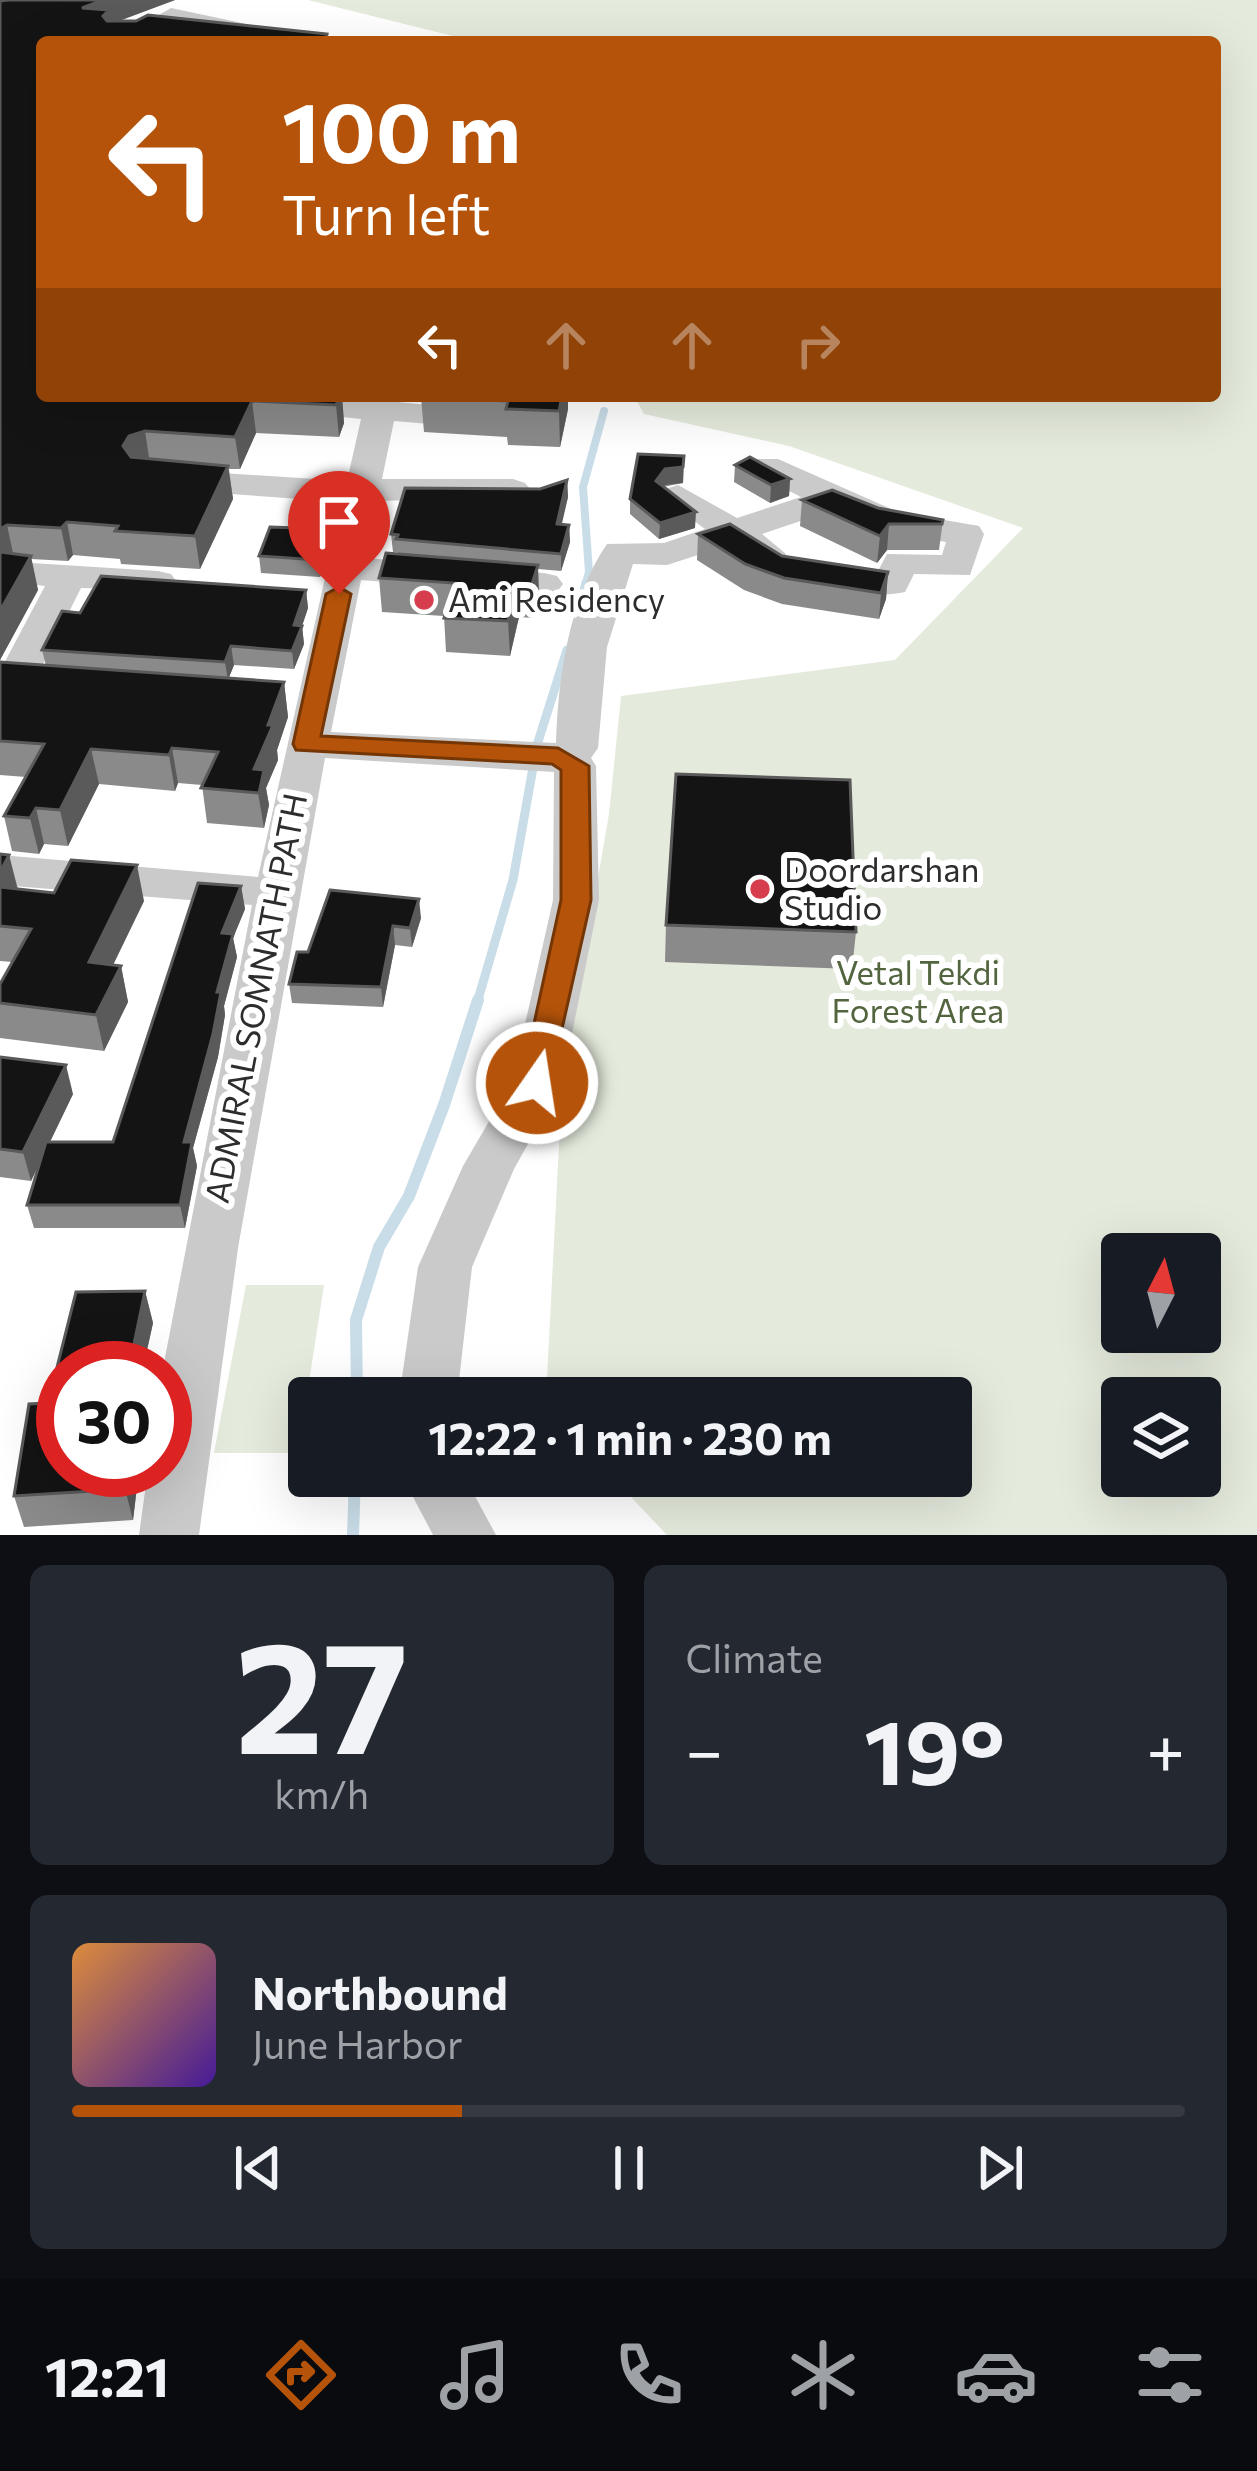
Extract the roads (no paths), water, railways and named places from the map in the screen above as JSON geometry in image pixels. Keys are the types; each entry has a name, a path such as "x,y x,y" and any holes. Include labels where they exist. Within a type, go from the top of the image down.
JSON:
{"street":[{"path":"134,36 171,15 271,36"},
{"path":"266,402 381,402 489,420"},
{"name":"ADMIRAL SOMNATH PATH","path":"169,1535 203,1272 273,892 297,715 326,584 361,493 381,402"},
{"path":"678,496 794,570 892,584 900,562 957,567 966,534 890,522 766,466"},
{"path":"149,478 361,493 400,487 541,491"},
{"path":"561,757 577,748 583,679 606,579 620,552 668,554 831,499"},
{"path":"16,573 204,585"},
{"path":"60,685 7,681 69,576"},
{"path":"326,584 544,584"},
{"path":"297,715 509,754 561,757 575,766 576,900 537,1083 489,1166 445,1267 428,1377"},
{"path":"0,870 273,892"},
{"path":"444,1497 466,1535"}],"waterway":[{"path":"585,586 589,572 583,487 604,411"},
{"path":"583,594 586,583"},
{"path":"477,1003 513,880 537,745 567,650"},
{"path":"357,1377 356,1320 379,1247 409,1196 478,1000"},
{"path":"353,1535 354,1497"}],"place":[{"name":"Ami Residency","path":"424,600"},
{"name":"Doordarshan Studio","path":"760,889"}],"park label":[{"name":"Vetal Tekdi Forest Area","path":"918,992"}]}
